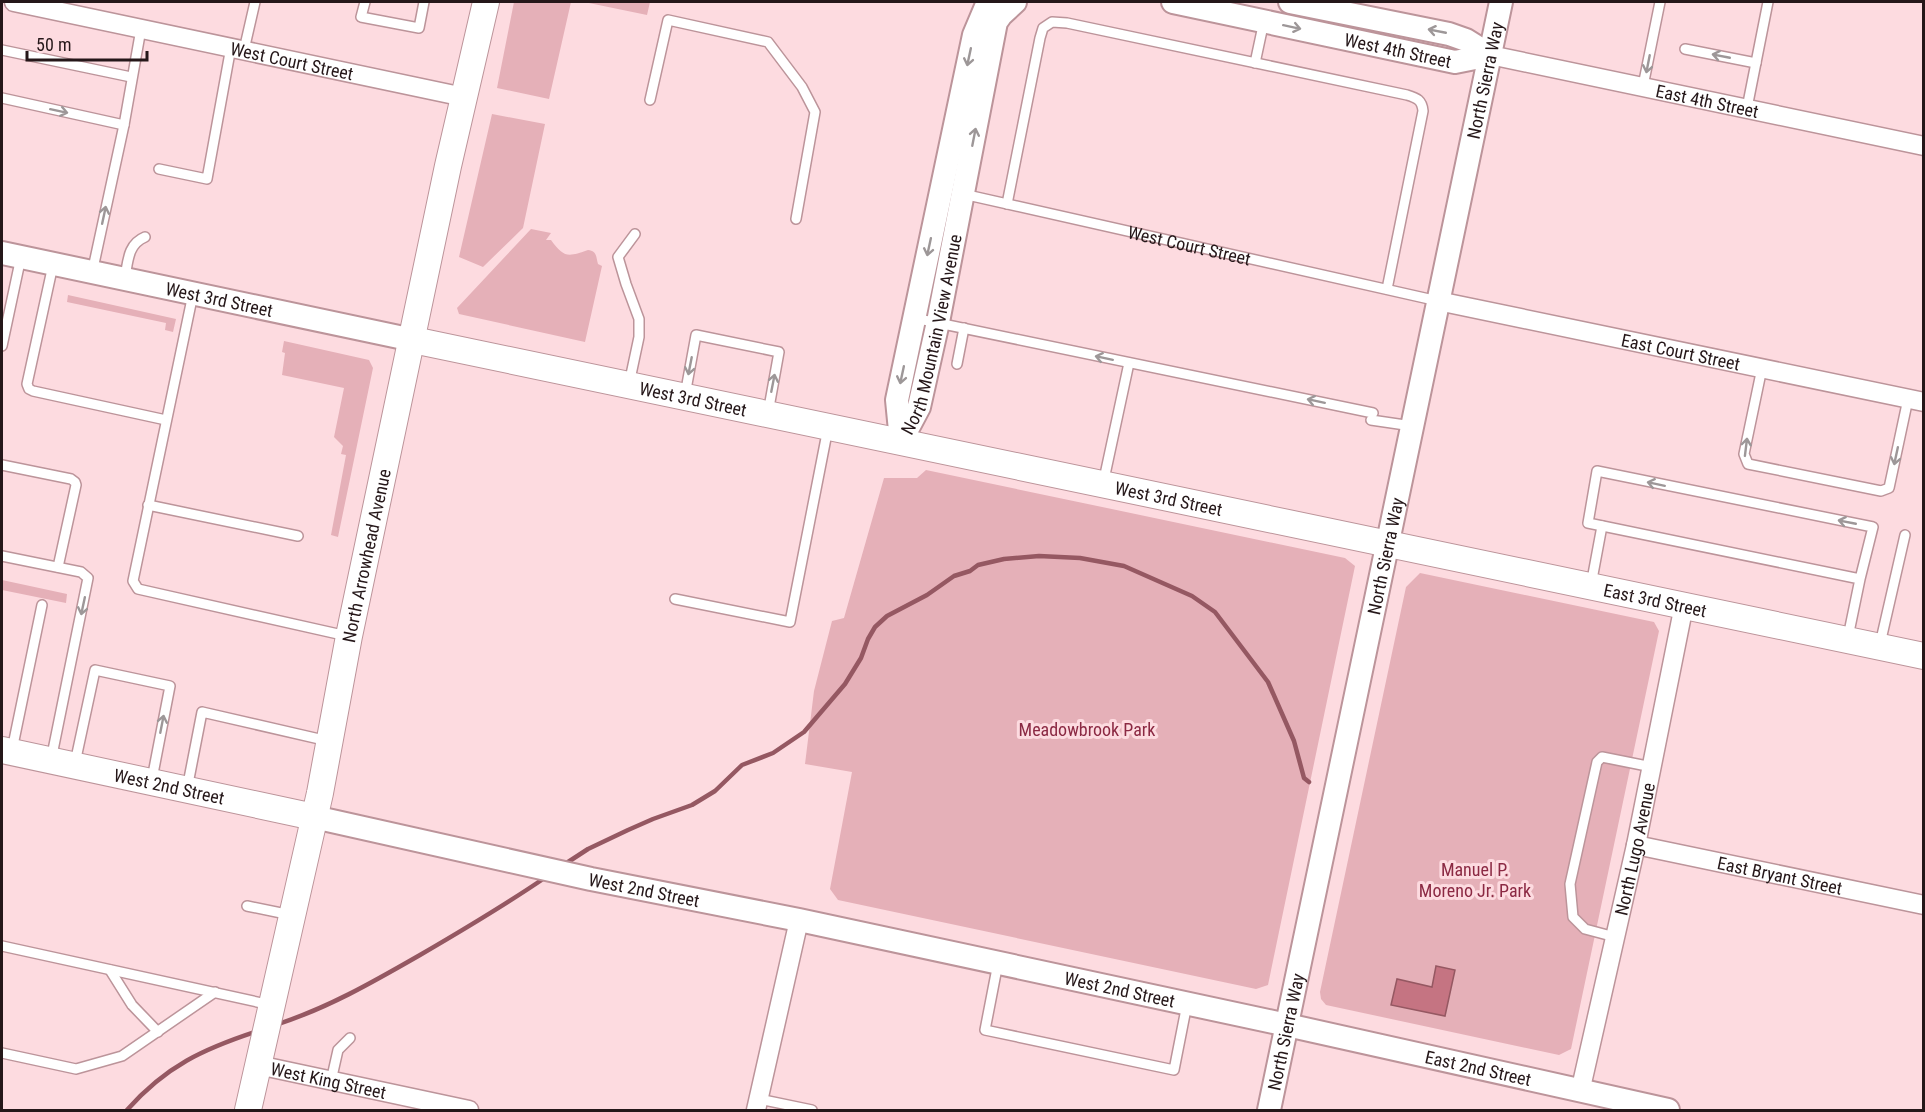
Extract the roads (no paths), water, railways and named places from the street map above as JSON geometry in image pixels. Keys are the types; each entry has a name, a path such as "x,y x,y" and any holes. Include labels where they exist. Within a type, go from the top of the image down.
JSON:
{"main road":[{"name":"North Arrowhead Avenue","path":"248,1110 314,817 349,636 448,166 486,2"},
{"name":"West 3rd Street","path":"413,340 1387,543"},
{"name":"East 3rd Street","path":"1387,543 1923,656"},
{"name":"West 2nd Street","path":"7,751 314,817"}],"street":[{"name":"West Court Street","path":"14,2 464,97"},
{"name":"North Mountain View Avenue","path":"901,441 919,407 938,322 952,192 974,35 988,2"},
{"name":"North Mountain View Avenue","path":"901,441 897,400 914,318 952,192 996,22 1015,2"},
{"name":"West 4th Street","path":"1173,2 1455,62 1490,55"},
{"name":"West 4th Street","path":"1290,2 1449,34 1466,40 1490,55"},
{"name":"North Sierra Way","path":"1269,1110 1501,2"},
{"name":"East 4th Street","path":"1490,55 1923,146"},
{"name":"West 3rd Street","path":"11,255 413,340"},
{"name":"East Court Street","path":"1438,301 1916,400"},
{"name":"North Lugo Avenue","path":"1580,1092 1636,845 1684,605"},
{"name":"West 2nd Street","path":"314,817 516,863 799,920 1287,1025"},
{"name":"East Bryant Street","path":"1636,845 1923,904"},
{"path":"757,1105 799,920"},
{"name":"East 2nd Street","path":"1287,1025 1668,1110"},
{"name":"West King Street","path":"260,1056 331,1081 469,1110"}],"lane":[{"path":"159,169 207,179 238,48 255,2"},
{"path":"364,2 361,17 419,28 424,2"},
{"path":"1748,108 1768,2"},
{"path":"1643,86 1659,5"},
{"path":"650,100 668,20 768,42 802,87 815,112 796,219"},
{"path":"1255,63 1264,21"},
{"path":"1007,204 1040,38 1043,28 1052,22 1067,22 1407,95 1418,98 1423,104 1423,111 1387,289"},
{"path":"92,273 124,125 141,29"},
{"path":"1652,42 1664,44"},
{"path":"1685,49 1756,63"},
{"path":"2,50 131,77"},
{"path":"2,98 124,125"},
{"name":"West Court Street","path":"952,192 1438,301"},
{"path":"629,386 639,337 639,319 618,257 635,234"},
{"path":"124,280 132,246 137,240 145,237"},
{"path":"2,346 11,255"},
{"path":"54,264 27,384 29,389 166,420"},
{"path":"193,294 132,581 138,589 349,636"},
{"path":"914,318 1412,426"},
{"path":"957,364 964,328"},
{"path":"684,398 696,335 779,352 768,413"},
{"path":"1103,484 1129,363"},
{"path":"1762,368 1744,454 1748,464 1881,491 1889,488 1916,400"},
{"path":"675,599 790,622 828,425"},
{"path":"2,465 71,479 75,482 60,568"},
{"path":"1848,639 1873,527 1597,471 1588,523 1860,579"},
{"path":"148,505 298,536"},
{"path":"1591,585 1602,526"},
{"path":"1879,646 1905,535"},
{"path":"2,556 86,575 88,584 63,763"},
{"path":"7,751 42,605"},
{"path":"63,763 95,670 170,686 151,782"},
{"path":"187,789 202,712 329,741"},
{"path":"1615,937 1585,928 1573,917 1570,884 1597,762 1602,757 1652,767"},
{"path":"247,906 291,915"},
{"path":"2,946 215,992 272,1000"},
{"path":"998,963 985,1030 1007,1035 1174,1070 1187,1004"},
{"path":"110,970 132,1005 158,1032"},
{"path":"2,1053 76,1070 122,1056 215,992"},
{"path":"331,1081 338,1050 350,1038"},
{"path":"757,1105 812,1110"}],"waterway":[{"path":"565,864 588,849 628,830 692,805 715,791 742,765 773,753 804,732 845,684 861,658 875,627 887,616 927,595 954,576 970,571 978,565 1004,559 1039,556 1080,558 1124,566 1192,596 1215,612 1268,682 1294,741 1304,778 1309,782"},
{"path":"275,1025 313,1011 367,985 468,927 546,877"},
{"path":"127,1110 171,1070 203,1052 258,1031"}],"park label":[{"name":"Meadowbrook Park","path":"1087,729"},
{"name":"Manuel P. Moreno Jr. Park","path":"1475,879"}]}
